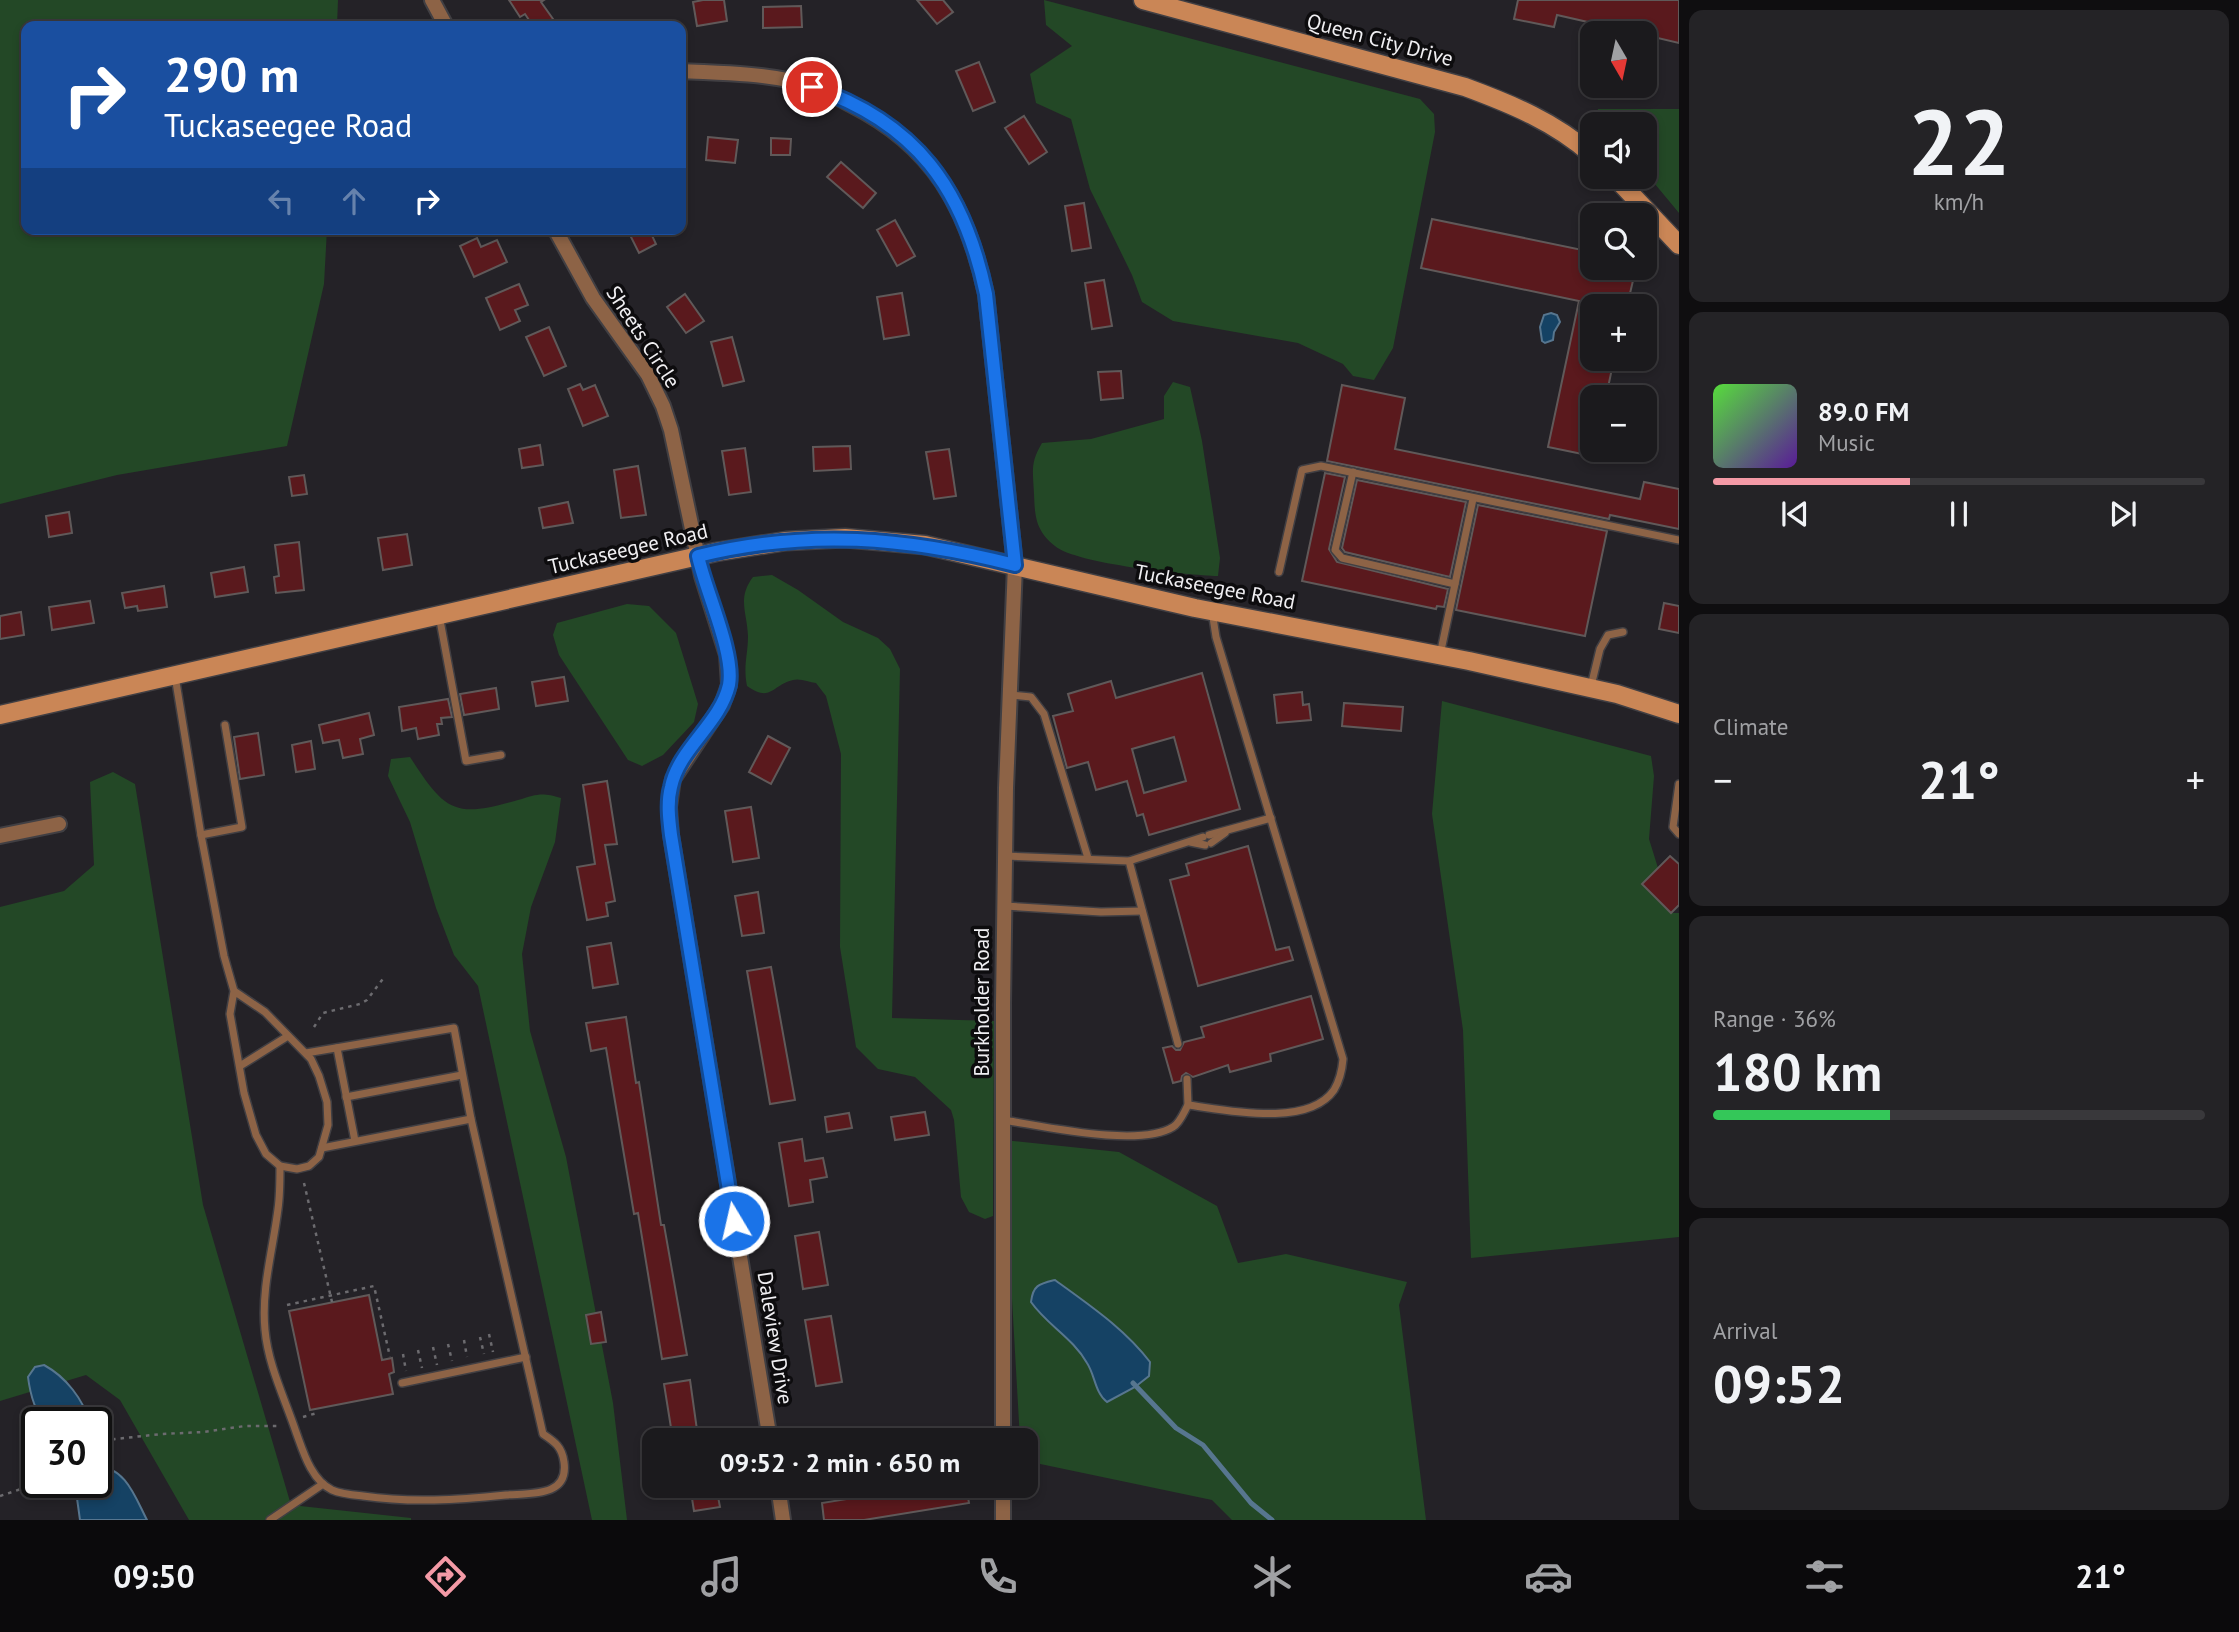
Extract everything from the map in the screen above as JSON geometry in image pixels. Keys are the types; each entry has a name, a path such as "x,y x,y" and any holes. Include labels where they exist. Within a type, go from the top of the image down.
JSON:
{"street":[{"path":"432,0 443,21"},
{"name":"Queen City Drive","path":"1143,0 1465,87 1510,103 1553,125 1580,146"},
{"path":"686,71 762,75 795,81 829,93 888,126 930,163 946,185 964,219 978,256 986,294 1015,565"},
{"path":"1626,189 1679,245"},
{"name":"Sheets Circle","path":"558,235 593,299 633,352 663,406 698,556"},
{"name":"Tuckaseegee Road","path":"0,715 698,556 786,541 845,538 925,545 1212,611 1590,688 1679,714"},
{"name":"Daleview Drive","path":"698,556 727,655 729,685 722,705 673,779 668,807 768,1428"},
{"name":"Burkholder Road","path":"1003,1428 1004,906 1015,565"},
{"path":"0,836 59,824"},
{"path":"780,1498 783,1520"},
{"path":"1003,1498 1003,1520"}],"lane":[{"path":"1279,572 1302,470 1321,466 1679,540"},
{"path":"1353,472 1335,550 1342,558 1455,584"},
{"path":"1440,656 1473,499"},
{"path":"1188,1105 1263,1115 1319,1104 1333,1093 1341,1077 1343,1059 1216,637 1212,611"},
{"path":"439,615 466,761 501,755"},
{"path":"1590,688 1600,649 1608,635 1623,632"},
{"path":"174,675 201,835 234,991 230,1014 256,1135 266,1154 280,1166 297,1169 309,1166 319,1157 328,1125 327,1102 319,1076 311,1059 265,1012 234,991"},
{"path":"1010,695 1031,697 1044,714 1088,858"},
{"path":"201,835 242,827 225,725"},
{"path":"1679,784 1673,827 1679,834"},
{"path":"1005,856 1129,861 1189,842 1207,840 1270,818"},
{"path":"1129,861 1178,1044"},
{"path":"1004,906 1101,912 1142,911"},
{"path":"280,1166 278,1206 264,1297 265,1331 272,1364 304,1454 323,1484 332,1490 394,1501 441,1502 539,1492 562,1483 566,1473 564,1457 558,1444 543,1434 471,1119 454,1028 306,1054"},
{"path":"240,1066 288,1036"},
{"path":"337,1048 355,1141"},
{"path":"346,1097 463,1075"},
{"path":"1003,1120 1108,1135 1146,1136 1176,1125 1188,1105 1187,1079"},
{"path":"322,1148 471,1119"},
{"path":"405,1382 526,1357"},
{"path":"270,1520 323,1484"}],"path":[{"path":"314,1027 323,1013 367,1000 385,976"},
{"path":"304,1184 332,1302"},
{"path":"287,1305 374,1286 390,1357"},
{"path":"489,1335 496,1363"},
{"path":"480,1336 486,1365"},
{"path":"464,1340 470,1369"},
{"path":"448,1344 455,1372"},
{"path":"433,1347 439,1375"},
{"path":"418,1350 424,1378"},
{"path":"403,1354 405,1382"},
{"path":"112,1441 245,1426 277,1426 317,1413"},
{"path":"0,1496 21,1489"}],"green space":[{"path":"0,0 338,0 337,21 21,21 21,235 327,235 324,284 287,446 117,475 0,504"},
{"path":"1044,0 1420,99 1434,114 1435,132 1393,348 1374,380 1353,376 1343,364 1298,343 1173,321 1142,302 1132,275 1090,189 1071,119 1036,103 1030,74 1072,46 1046,25"},
{"path":"1598,109 1679,109 1679,213 1657,186 1657,112 1597,112"},
{"path":"1173,382 1190,387 1202,441 1220,558 1218,576 1108,563 1085,558 1055,546 1043,534 1035,509 1033,467 1042,443 1091,439 1164,419 1164,396"},
{"path":"772,575 843,622 878,638 890,649 900,669 892,1018 994,1021 993,1216 985,1219 969,1212 961,1197 951,1110 915,1077 878,1069 856,1047 840,947 841,754 826,696 816,683 802,680 786,682 767,693 747,686 745,592 753,577"},
{"path":"627,604 649,606 676,633 698,704 694,722 663,755 642,766 628,760 559,655 553,635 557,623"},
{"path":"1442,701 1651,756 1654,776 1649,839 1658,868 1642,884 1671,913 1679,913 1679,1237 1471,1258 1463,1030 1432,814"},
{"path":"410,757 433,789 453,806 479,809 539,794 561,798 555,842 531,907 522,954 530,1031 566,1157 613,1403 627,1520 592,1520 478,986 454,955 436,908 410,822 388,776 391,759"},
{"path":"113,772 135,784 203,1205 291,1505 411,1520 189,1520 120,1400 86,1375 0,1401 0,907 64,891 94,865 90,782"},
{"path":"1003,1140 1119,1152 1217,1206 1238,1263 1286,1254 1407,1282 1399,1305 1426,1520 1232,1520 1212,1500 1038,1464 1038,1428 1019,1428"}],"water":[{"path":"1544,315 1557,315 1560,322 1553,340 1545,343 1542,341 1540,327"},
{"path":"1055,1280 1129,1338 1150,1362 1149,1376 1107,1402 1103,1398 1081,1354 1031,1302 1033,1292 1038,1286"},
{"path":"44,1365 59,1376 73,1390 83,1407 36,1407 28,1377 35,1367"},
{"path":"112,1471 122,1477 134,1493 147,1520 80,1520 77,1498 112,1498"}],"building":[{"path":"509,0 544,0 541,2 554,21 530,21 525,14 520,17"},
{"path":"724,0 727,21 697,26 693,2"},
{"path":"917,0 943,0 953,12 937,24"},
{"path":"1518,0 1679,0 1679,43 1657,38 1657,21 1583,21 1557,15 1554,27 1514,19"},
{"path":"801,6 802,27 763,28 763,7"},
{"path":"979,62 995,102 973,111 956,71"},
{"path":"1024,116 1047,152 1029,164 1005,128"},
{"path":"708,137 738,140 735,163 706,160"},
{"path":"771,138 791,139 790,155 771,155"},
{"path":"841,162 876,193 863,208 827,177"},
{"path":"1084,203 1091,248 1072,251 1065,206"},
{"path":"1432,219 1580,250 1580,280 1633,280 1630,294 1580,294 1580,371 1611,371 1609,385 1580,385 1580,454 1548,447 1579,301 1421,268"},
{"path":"895,220 915,256 897,266 877,230"},
{"path":"630,235 652,235 656,244 639,253"},
{"path":"477,238 481,247 497,240 507,262 474,277 460,246"},
{"path":"1104,280 1112,326 1092,329 1085,283"},
{"path":"519,284 528,305 515,310 520,321 500,330 486,298"},
{"path":"902,293 909,335 884,339 877,297"},
{"path":"685,294 704,321 686,333 667,307"},
{"path":"549,327 566,366 544,376 526,337"},
{"path":"732,337 744,381 723,386 711,342"},
{"path":"1121,371 1123,398 1101,400 1098,372"},
{"path":"580,384 583,390 595,385 608,416 583,426 568,389"},
{"path":"1342,385 1405,398 1395,449 1640,499 1644,482 1679,489 1679,529 1610,515 1609,519 1327,461"},
{"path":"540,445 543,465 522,468 519,449"},
{"path":"850,446 851,469 814,471 813,447"},
{"path":"745,448 751,492 729,495 722,451"},
{"path":"949,449 956,496 934,499 926,452"},
{"path":"638,466 646,515 621,518 614,470"},
{"path":"1325,473 1345,477 1329,549 1337,562 1448,589 1444,607 1437,606 1436,609 1302,581"},
{"path":"304,475 307,494 292,496 289,477"},
{"path":"1357,480 1466,502 1450,577 1345,552 1342,548"},
{"path":"568,502 573,523 543,528 539,508"},
{"path":"1478,505 1607,531 1585,636 1456,610"},
{"path":"69,512 72,533 49,537 46,516"},
{"path":"407,534 412,565 383,570 378,538"},
{"path":"299,542 304,590 276,593 274,577 279,576 275,545"},
{"path":"244,567 248,592 215,597 211,573"},
{"path":"164,586 167,607 138,611 137,606 125,608 122,593"},
{"path":"90,601 94,623 52,630 49,607"},
{"path":"1664,603 1679,606 1679,633 1659,629"},
{"path":"21,612 24,635 0,639 0,616"},
{"path":"1202,673 1240,809 1149,835 1143,814 1137,816 1127,781 1096,790 1088,762 1067,768 1053,716 1073,711 1068,694 1111,681 1116,698","holes":["1174,737 1186,781 1144,793 1132,749"]},
{"path":"564,677 568,701 536,706 532,682"},
{"path":"496,688 499,709 464,715 460,694"},
{"path":"1302,692 1303,705 1309,704 1311,720 1277,723 1274,695"},
{"path":"448,699 452,717 441,718 442,724 437,724 439,735 418,739 416,728 402,731 399,707"},
{"path":"1344,703 1403,707 1401,731 1342,726"},
{"path":"369,713 374,735 360,739 363,754 343,758 339,740 323,743 319,725"},
{"path":"258,733 264,775 240,779 234,737"},
{"path":"768,736 790,748 771,784 749,772"},
{"path":"311,741 315,769 296,772 292,745"},
{"path":"607,781 617,844 605,845 615,901 606,903 608,916 587,920 577,867 595,864 583,785"},
{"path":"751,807 759,858 733,862 725,811"},
{"path":"1248,846 1276,950 1289,947 1293,960 1198,986 1170,880 1189,875 1186,864"},
{"path":"1670,856 1679,864 1679,905 1671,913 1642,884"},
{"path":"758,892 764,933 742,936 735,896"},
{"path":"611,943 618,984 593,988 587,947"},
{"path":"771,967 795,1100 770,1104 747,971"},
{"path":"1311,996 1323,1039 1270,1054 1271,1061 1230,1072 1228,1065 1193,1077 1186,1073 1181,1081 1173,1083 1163,1048 1172,1046 1180,1050 1184,1042 1204,1037 1201,1027"},
{"path":"626,1017 661,1225 664,1225 687,1355 662,1359 638,1213 634,1214 606,1048 591,1051 586,1023"},
{"path":"925,1112 929,1135 895,1140 891,1117"},
{"path":"849,1113 852,1128 827,1132 825,1117"},
{"path":"802,1139 805,1161 823,1158 827,1177 810,1180 813,1202 789,1206 779,1143"},
{"path":"819,1232 828,1285 803,1289 795,1236"},
{"path":"369,1295 382,1360 392,1358 394,1372 389,1374 393,1394 310,1410 289,1311"},
{"path":"601,1312 606,1342 591,1344 586,1315"},
{"path":"831,1316 842,1382 816,1386 805,1320"},
{"path":"690,1380 697,1428 671,1428 664,1384"},
{"path":"692,1498 718,1498 720,1507 694,1511"},
{"path":"853,1498 968,1498 969,1503 864,1520 824,1520 822,1503"}],"waterway":[{"path":"1133,1383 1176,1428 1203,1445 1251,1503 1272,1520"}],"route":[{"path":"734,1221 668,807 673,779 722,705 729,685 727,655 698,556 786,541 845,538 925,545 1015,565 986,294 978,256 964,219 946,185 912,145 863,110 812,87"}]}
